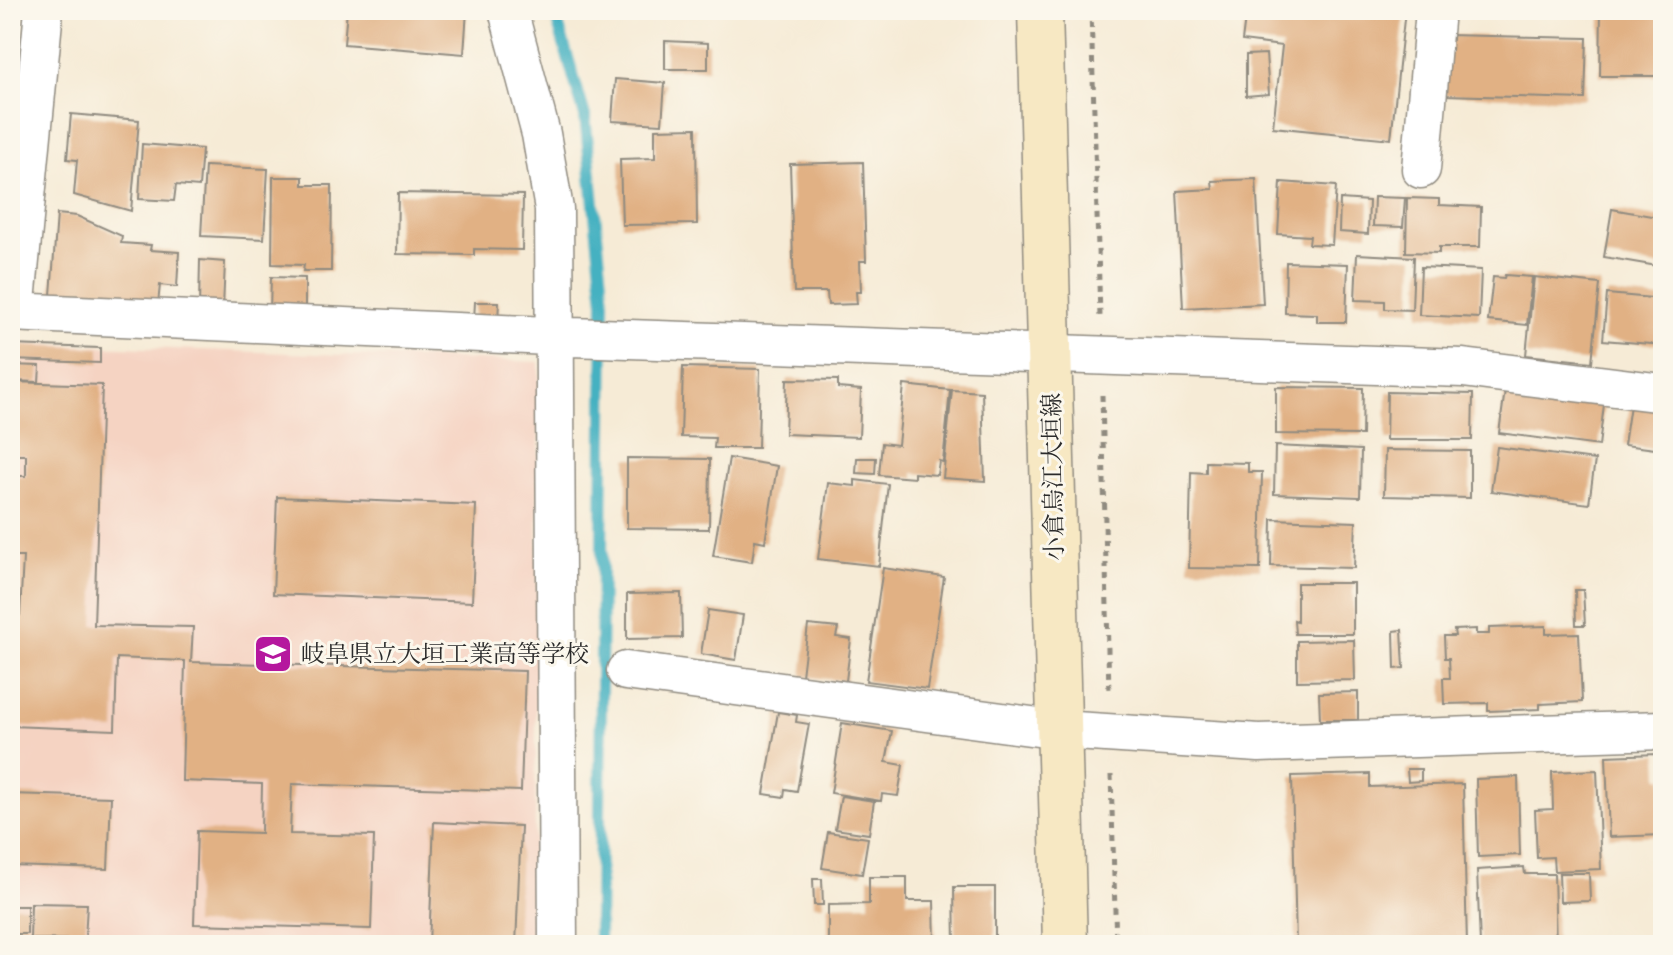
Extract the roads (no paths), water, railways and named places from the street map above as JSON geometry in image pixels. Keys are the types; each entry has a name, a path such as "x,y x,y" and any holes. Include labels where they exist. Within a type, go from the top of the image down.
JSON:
{"main road":[{"name":"小倉烏江大垣線","path":"1040,10 1065,945"}],"street":[{"path":"44,10 13,312 562,336 1463,368 1663,393"},
{"path":"508,10 541,134 554,209 562,336 558,945"},
{"path":"1421,169 1435,10"},
{"path":"626,671 1060,730 1259,743 1663,730"}],"waterway":[{"path":"554,10 585,116 604,302 599,945"}],"place":[{"name":"岐阜県立大垣工業高等学校","path":"273,654"}]}
